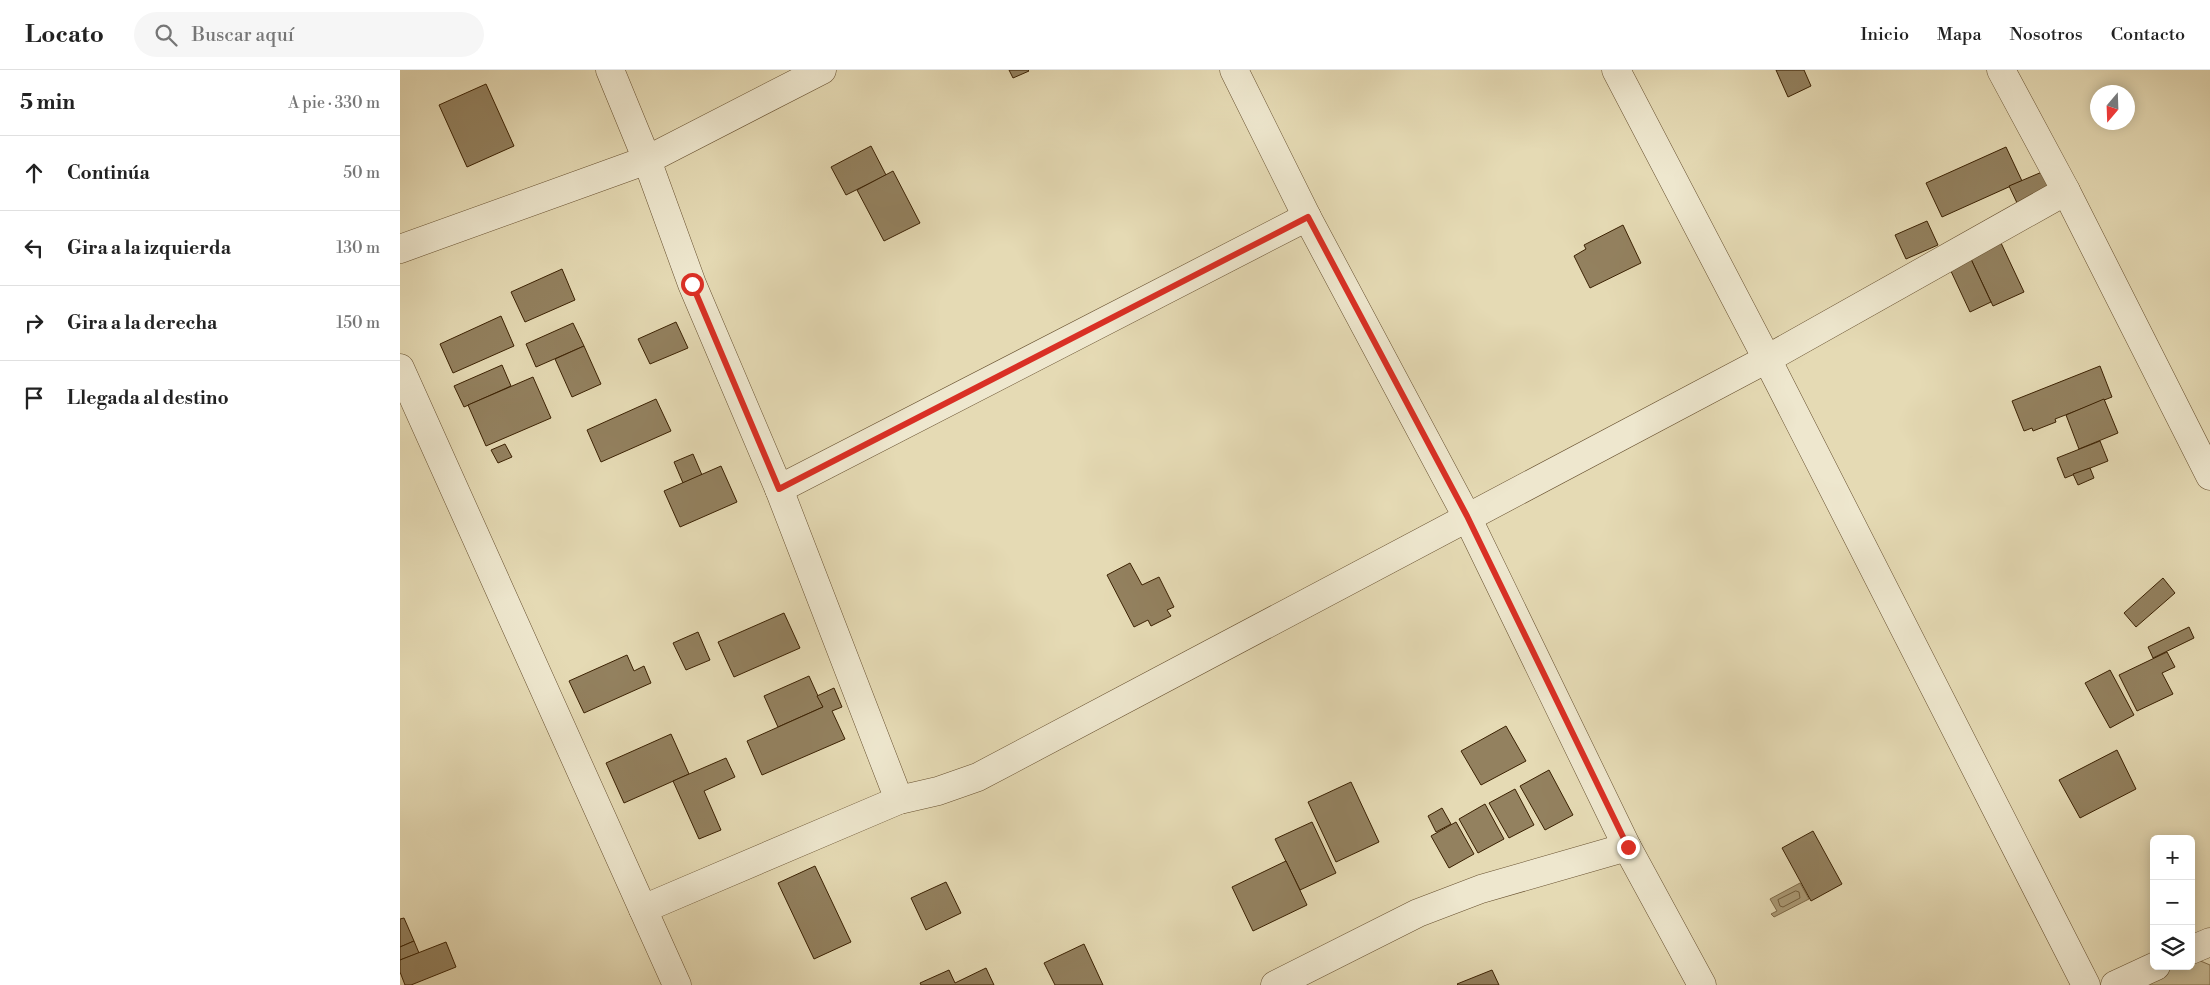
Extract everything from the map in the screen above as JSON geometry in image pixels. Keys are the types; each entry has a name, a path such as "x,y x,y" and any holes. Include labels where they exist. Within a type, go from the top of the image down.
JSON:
{"street":[{"path":"610,70 647,160 692,284 779,489 899,800"},
{"path":"400,248 647,160 822,70"},
{"path":"1234,70 1308,217 1467,516 1628,847 1702,985"},
{"path":"1616,70 1767,359 2086,985"},
{"path":"2001,70 2066,191 2210,476"},
{"path":"643,908 899,800 938,791 978,778 1467,516 1767,359 2066,191"},
{"path":"779,489 1308,217"},
{"path":"400,368 677,985"},
{"path":"1275,985 1418,913 1481,889 1628,847"},
{"path":"2195,948 2210,942"},
{"path":"2115,985 2150,969"}],"shaded area":[{"path":"2195,959 2210,965 2210,985 2140,985 2152,970 2195,970"}],"water":[{"path":"1800,883 1809,899 1774,917 1771,914 1777,911 1770,899"}],"building":[{"path":"1009,70 1028,70 1029,71 1013,78"},
{"path":"1776,70 1804,70 1811,86 1788,97"},
{"path":"486,84 514,146 467,167 439,105"},
{"path":"871,146 886,175 846,195 831,167"},
{"path":"2006,147 2022,181 1942,217 1926,183"},
{"path":"893,171 920,223 884,241 857,190"},
{"path":"2042,172 2050,190 2018,205 2009,186"},
{"path":"1927,221 1938,245 1906,259 1895,235"},
{"path":"1623,225 1641,263 1590,288 1574,256 1586,249 1584,245"},
{"path":"2001,243 2024,292 1993,306 1970,257"},
{"path":"1970,257 1991,302 1970,312 1949,267"},
{"path":"562,269 575,300 525,322 511,292"},
{"path":"501,316 514,346 453,373 440,344"},
{"path":"676,322 688,348 650,364 638,339"},
{"path":"573,323 584,346 536,367 526,344"},
{"path":"584,346 601,384 572,397 555,359"},
{"path":"502,365 511,386 464,407 454,386"},
{"path":"2100,366 2112,397 2055,419 2056,422 2033,431 2032,428 2024,431 2012,401"},
{"path":"533,377 551,418 486,446 468,405"},
{"path":"656,399 671,431 601,462 587,430"},
{"path":"2104,399 2118,433 2079,449 2066,415"},
{"path":"2100,441 2108,461 2065,478 2057,458"},
{"path":"505,444 512,457 498,463 491,450"},
{"path":"693,454 702,475 683,483 674,462"},
{"path":"721,466 737,502 680,527 664,491"},
{"path":"2090,468 2094,478 2078,485 2073,474"},
{"path":"1130,563 1142,585 1159,577 1174,607 1167,610 1171,616 1151,626 1148,620 1134,627 1107,575"},
{"path":"2163,578 2175,593 2136,627 2124,613"},
{"path":"784,613 800,648 734,677 718,642"},
{"path":"2189,627 2194,638 2153,658 2148,647"},
{"path":"698,632 710,660 686,670 673,643"},
{"path":"2167,652 2175,667 2162,673 2173,694 2137,711 2119,675"},
{"path":"627,655 634,671 644,666 651,683 584,713 569,681"},
{"path":"2110,670 2134,715 2110,728 2085,683"},
{"path":"809,676 823,707 778,727 764,696"},
{"path":"834,688 842,707 832,711 845,739 762,775 747,741 823,707 817,696"},
{"path":"1506,726 1526,761 1481,785 1461,751"},
{"path":"671,734 689,774 624,803 606,763"},
{"path":"2117,750 2136,789 2080,818 2059,780"},
{"path":"726,758 735,777 704,791 721,830 699,839 673,781"},
{"path":"1549,770 1573,815 1545,830 1520,786"},
{"path":"1351,782 1379,842 1336,862 1308,802"},
{"path":"1515,789 1534,825 1509,838 1489,803"},
{"path":"1485,804 1504,839 1478,853 1459,819"},
{"path":"1442,808 1451,824 1436,832 1428,816"},
{"path":"1312,822 1336,873 1300,890 1275,839"},
{"path":"1456,822 1474,854 1449,868 1431,836"},
{"path":"1813,831 1842,884 1811,901 1782,848"},
{"path":"1286,861 1307,905 1253,931 1232,887"},
{"path":"815,866 851,942 814,959 778,883"},
{"path":"946,882 961,913 926,930 911,898"},
{"path":"404,918 414,941 400,947 400,919"},
{"path":"414,941 419,953 400,960 400,947"},
{"path":"446,942 456,967 411,985 405,985 400,972 400,960"},
{"path":"1084,944 1103,985 1055,985 1044,963"},
{"path":"986,968 994,985 921,985 920,983 949,970 955,983"},
{"path":"1492,970 1499,985 1457,984"}],"route":[{"path":"692,284 779,489 1308,217 1467,516 1628,847"}]}
